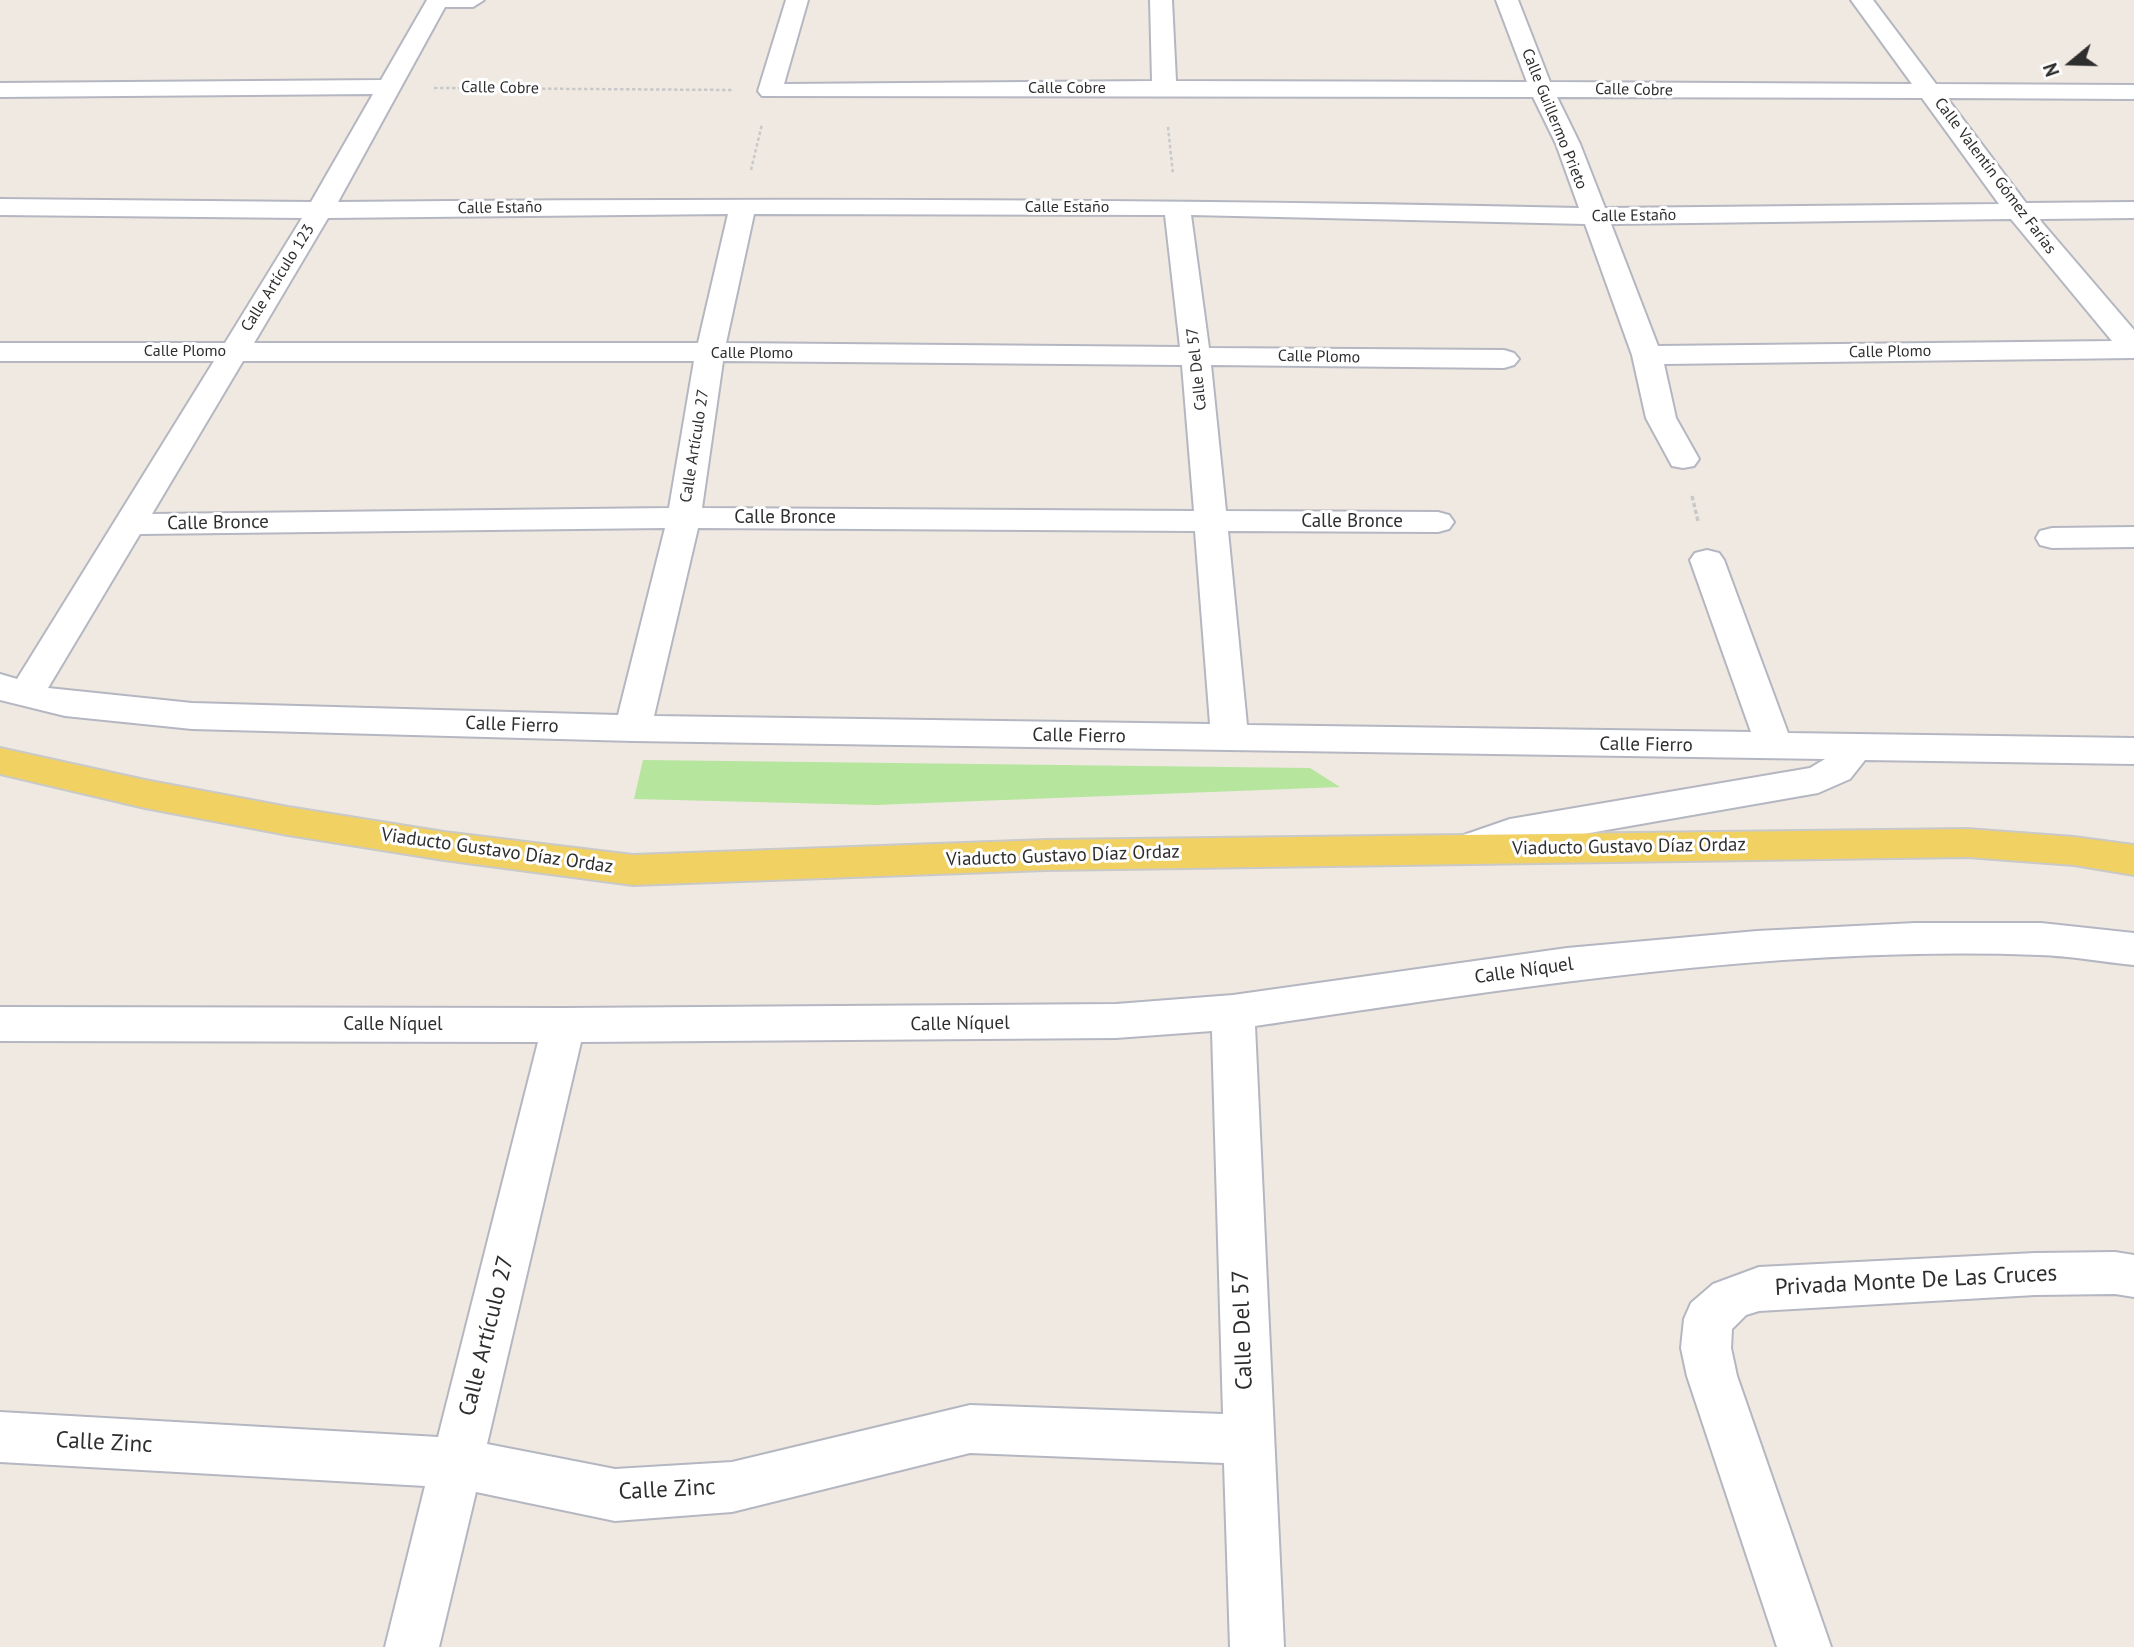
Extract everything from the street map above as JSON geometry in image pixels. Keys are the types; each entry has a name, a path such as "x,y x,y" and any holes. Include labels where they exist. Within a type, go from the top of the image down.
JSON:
{"main road":[{"name":"Viaducto Gustavo Díaz Ordaz","path":"0,761 132,791 288,821 444,846 633,870 1046,855 1966,843 2074,851 2134,860"}],"street":[{"path":"438,0 473,0"},
{"name":"Calle Artículo 123","path":"13,691 132,524 233,351 320,210 438,0"},
{"path":"770,91 797,0"},
{"path":"1161,0 1164,88"},
{"name":"Calle Guillermo Prieto","path":"1507,0 1541,89 1568,144 1647,355 1661,418 1683,459"},
{"name":"Calle Valentín Gómez Farías","path":"1862,0 2018,211 2134,349"},
{"path":"4,94 387,87"},
{"name":"Calle Cobre","path":"770,91 1164,88 2134,92"},
{"name":"Calle Estaño","path":"0,207 320,210 743,206 1177,207 1593,216 2134,210"},
{"name":"Calle Artículo 27","path":"633,728 684,518 710,352 743,206"},
{"name":"Calle Del 57","path":"1177,207 1196,356 1230,739"},
{"name":"Calle Plomo","path":"1647,355 2134,349"},
{"name":"Calle Plomo","path":"0,352 710,352 1504,359"},
{"name":"Calle Bronce","path":"132,524 684,518 1438,522"},
{"path":"2052,538 2134,537"},
{"path":"1707,560 1776,747"},
{"name":"Calle Fierro","path":"13,691 148,714 633,728 2134,751"},
{"path":"1466,849 1510,833 1818,780 1837,770 1854,748"},
{"name":"Calle Níquel","path":"0,1024 975,1024 1116,1021 1233,1012 1567,964 1757,947 1915,939 2041,939 2134,949"},
{"name":"Calle Del 57","path":"1233,1012 1256,1647"},
{"name":"Calle Artículo 27","path":"412,1647 564,1025"},
{"name":"Privada Monte De Las Cruces","path":"1804,1647 1712,1376 1706,1348 1707,1319 1730,1298 1759,1290 2035,1274 2115,1273 2134,1276"},
{"name":"Calle Zinc","path":"0,1437 455,1464 615,1494 732,1487 970,1429 1247,1439"}],"path":[{"name":"Calle Cobre","path":"387,87 770,91"},
{"path":"1164,88 1177,207"},
{"path":"743,206 770,91"},
{"path":"1683,459 1707,560"}],"green space":[{"path":"643,760 1310,768 1340,787 875,805 634,799"}]}
